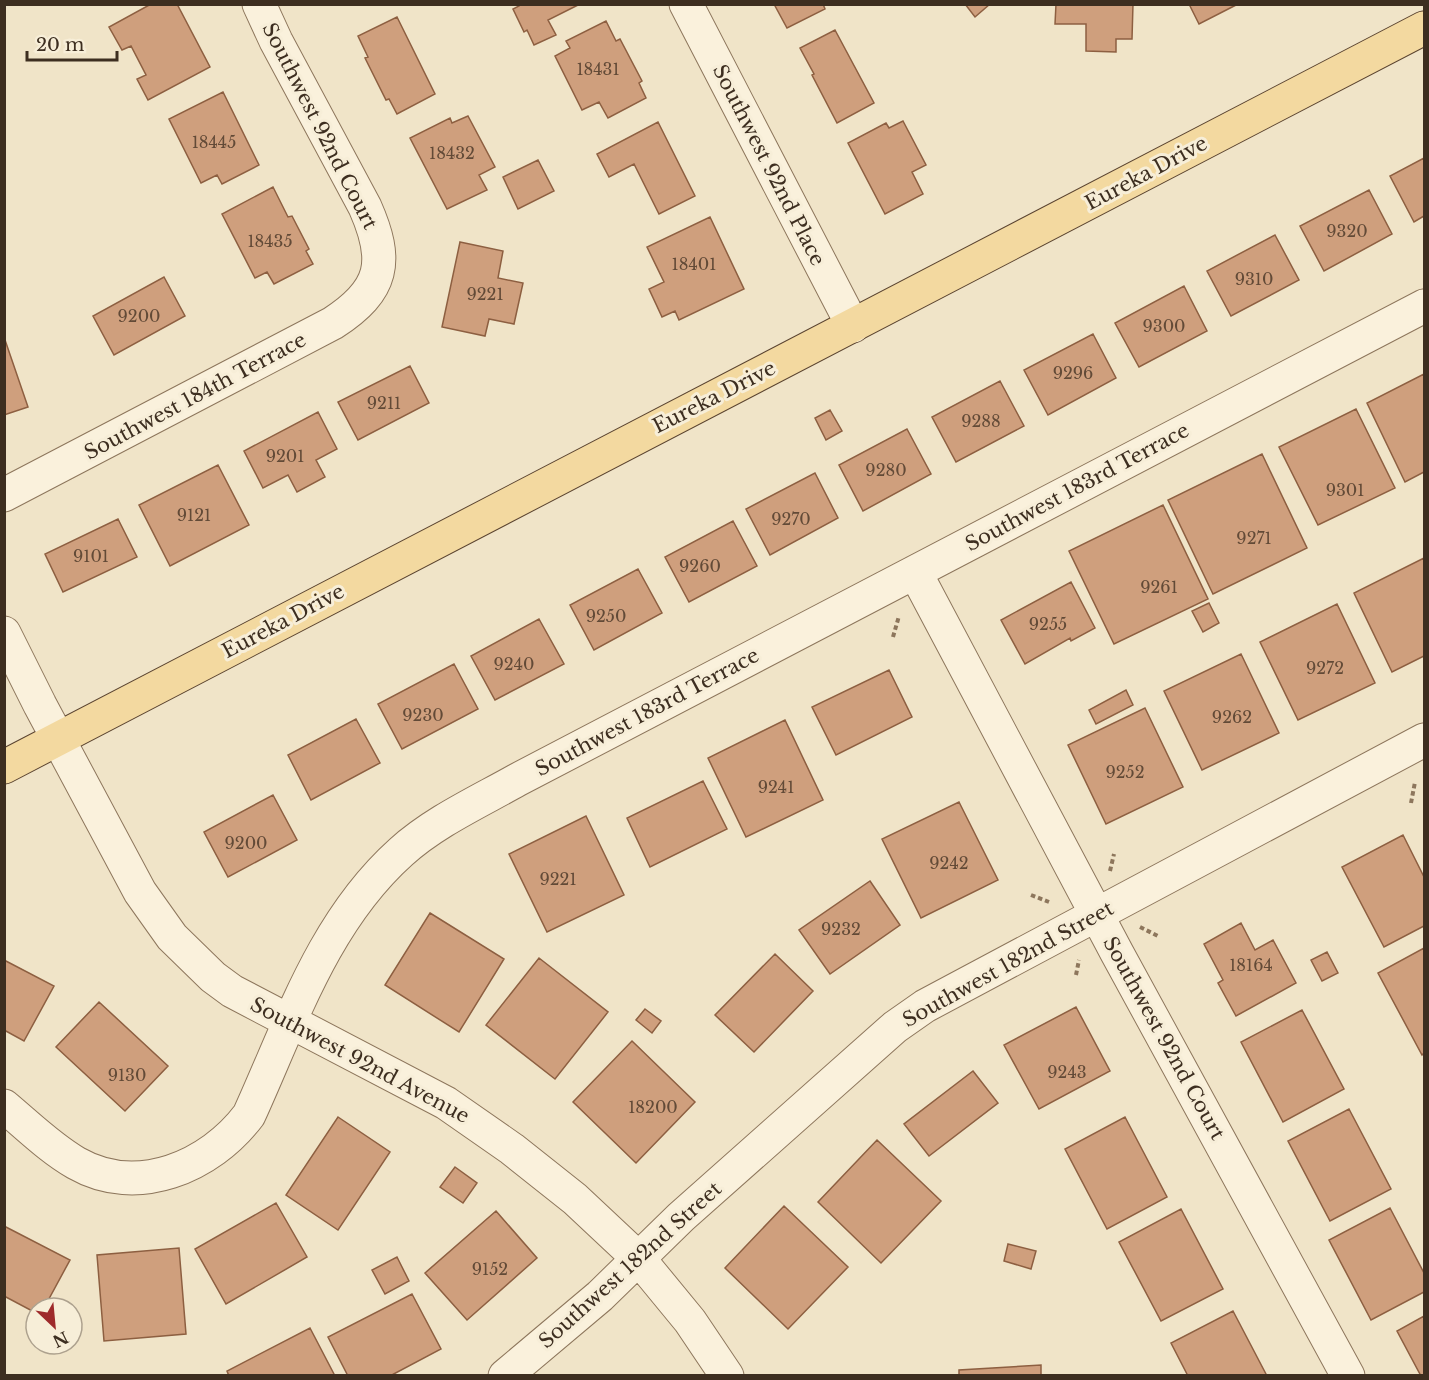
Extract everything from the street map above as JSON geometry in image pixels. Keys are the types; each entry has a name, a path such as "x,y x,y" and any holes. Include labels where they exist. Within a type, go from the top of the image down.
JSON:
{"main road":[{"name":"Eureka Drive","path":"4,767 1425,27"}],"street":[{"name":"Southwest 92nd Court","path":"259,4 375,230 379,247 375,283"},
{"name":"Southwest 92nd Place","path":"686,4 853,326"},
{"name":"Southwest 184th Terrace","path":"4,495 333,323 363,300 375,283"},
{"name":"Southwest 183rd Terrace","path":"4,1106 57,1150 95,1173 132,1179 169,1173 195,1162 218,1148 237,1131 249,1115 311,973 326,947 354,906 401,852 423,835 517,780 1425,306"},
{"name":"Southwest 92nd Court","path":"915,572 1096,914 1348,1376"},
{"name":"Southwest 92nd Avenue","path":"4,633 140,892 172,937 232,991 446,1103 481,1126 575,1199 639,1258 690,1321 727,1376"},
{"name":"Southwest 182nd Street","path":"505,1376 569,1323 681,1217 895,1027 944,995 1424,740"}],"path":[{"path":"893,637 899,615"},
{"path":"1411,803 1415,781"},
{"path":"1109,874 1114,854"},
{"path":"1031,895 1053,904"},
{"path":"1135,925 1158,936"},
{"path":"1076,975 1080,956"}],"building":[{"path":"151,4 177,4 210,67 148,100 137,79 146,75 131,46 122,50 109,27"},
{"path":"518,4 580,4 548,20 556,35 534,45 527,30 524,32 513,9 519,6"},
{"path":"774,4 823,4 825,9 787,28"},
{"path":"965,4 990,4 975,17"},
{"path":"1056,4 1133,4 1132,39 1116,39 1116,52 1086,51 1086,24 1055,24"},
{"path":"1189,4 1238,4 1199,24"},
{"path":"397,17 435,94 397,114 389,99 386,100 365,58 368,57 358,36"},
{"path":"606,21 616,41 620,39 642,81 639,83 646,98 608,118 599,102 582,110 555,56 570,48 566,41"},
{"path":"835,30 874,103 837,123 800,48"},
{"path":"223,92 259,165 222,184 217,175 201,183 169,119"},
{"path":"468,116 495,167 479,175 487,190 447,209 410,138 450,118 452,123"},
{"path":"903,121 926,165 912,172 923,194 885,214 848,143 886,123 889,128"},
{"path":"658,122 695,196 659,214 634,164 609,177 597,154"},
{"path":"1424,158 1424,216 1414,222 1390,176"},
{"path":"538,160 554,191 518,209 503,177"},
{"path":"273,187 288,217 292,216 309,249 306,251 313,264 274,284 267,272 255,278 222,214"},
{"path":"1369,190 1392,234 1324,271 1300,226"},
{"path":"710,217 744,289 679,320 675,311 662,317 649,289 664,282 647,247"},
{"path":"1275,235 1299,280 1231,316 1207,271"},
{"path":"460,242 503,251 498,278 523,283 514,324 489,319 485,336 442,327"},
{"path":"164,277 185,316 114,355 93,316"},
{"path":"1184,286 1207,331 1139,367 1115,323"},
{"path":"1093,334 1116,378 1048,415 1024,370"},
{"path":"4,337 28,407 4,415"},
{"path":"410,366 429,403 358,440 338,402"},
{"path":"1424,374 1424,472 1405,482 1367,403"},
{"path":"1000,381 1024,426 956,462 932,417"},
{"path":"1356,409 1395,488 1318,525 1279,447"},
{"path":"830,410 842,431 826,440 815,418"},
{"path":"318,412 337,449 316,460 325,477 297,492 288,475 263,488 244,451"},
{"path":"907,429 931,474 863,511 839,465"},
{"path":"1262,454 1307,548 1213,594 1168,500"},
{"path":"218,465 249,525 170,566 139,505"},
{"path":"815,473 838,518 770,555 746,509"},
{"path":"1163,505 1208,599 1114,644 1069,551"},
{"path":"118,519 137,557 63,592 45,554"},
{"path":"733,521 757,566 689,602 665,557"},
{"path":"1424,558 1424,656 1392,672 1354,593"},
{"path":"638,569 662,613 594,650 570,605"},
{"path":"1071,582 1095,628 1071,641 1070,638 1025,664 1001,620"},
{"path":"1209,603 1219,623 1203,632 1192,611"},
{"path":"1337,604 1375,683 1298,720 1260,642"},
{"path":"539,619 564,664 495,700 471,656"},
{"path":"1241,654 1279,733 1202,770 1164,691"},
{"path":"454,664 478,709 402,749 378,704"},
{"path":"889,670 912,717 836,755 812,707"},
{"path":"1126,690 1133,705 1096,724 1089,710"},
{"path":"1145,708 1183,787 1106,824 1068,745"},
{"path":"356,719 380,763 311,800 288,755"},
{"path":"785,720 823,800 746,837 708,758"},
{"path":"703,781 727,829 650,867 627,818"},
{"path":"273,795 297,840 228,877 204,832"},
{"path":"959,802 998,880 921,918 882,839"},
{"path":"586,816 624,895 547,932 509,854"},
{"path":"1403,835 1424,877 1424,926 1384,947 1342,867"},
{"path":"870,881 900,925 830,974 799,930"},
{"path":"430,913 504,959 459,1032 385,985"},
{"path":"1241,923 1255,950 1273,940 1296,983 1236,1016 1218,983 1223,980 1204,944"},
{"path":"1424,948 1424,1053 1422,1055 1378,973"},
{"path":"1327,952 1338,973 1322,981 1311,960"},
{"path":"775,954 813,991 754,1052 715,1015"},
{"path":"539,958 608,1012 555,1079 486,1025"},
{"path":"4,960 54,986 24,1041 4,1030"},
{"path":"99,1002 168,1066 125,1111 56,1047"},
{"path":"1076,1007 1110,1071 1039,1109 1004,1045"},
{"path":"645,1009 661,1021 652,1033 636,1020"},
{"path":"1302,1010 1344,1089 1283,1122 1241,1042"},
{"path":"632,1041 695,1102 636,1163 573,1102"},
{"path":"973,1071 998,1103 929,1156 904,1124"},
{"path":"1349,1109 1391,1189 1330,1221 1288,1141"},
{"path":"338,1117 390,1152 338,1230 286,1195"},
{"path":"1125,1117 1167,1197 1107,1229 1065,1149"},
{"path":"877,1140 941,1201 881,1263 818,1202"},
{"path":"455,1167 477,1183 463,1203 440,1187"},
{"path":"276,1203 307,1257 226,1304 195,1249"},
{"path":"784,1206 848,1267 788,1329 725,1268"},
{"path":"1390,1208 1424,1273 1424,1292 1371,1320 1329,1240"},
{"path":"1181,1209 1223,1289 1161,1321 1119,1242"},
{"path":"496,1211 537,1258 467,1320 425,1273"},
{"path":"4,1226 70,1260 50,1296 24,1296 24,1307 4,1296"},
{"path":"1008,1244 1036,1251 1031,1269 1004,1261"},
{"path":"179,1248 186,1334 104,1341 97,1255"},
{"path":"397,1257 409,1281 385,1294 372,1270"},
{"path":"412,1294 441,1349 390,1376 348,1376 328,1337"},
{"path":"1233,1311 1267,1376 1188,1376 1171,1343"},
{"path":"1424,1316 1424,1376 1421,1376 1397,1331"},
{"path":"310,1328 335,1376 229,1376 227,1371"},
{"path":"1041,1365 1041,1376 959,1376 959,1370"}]}
